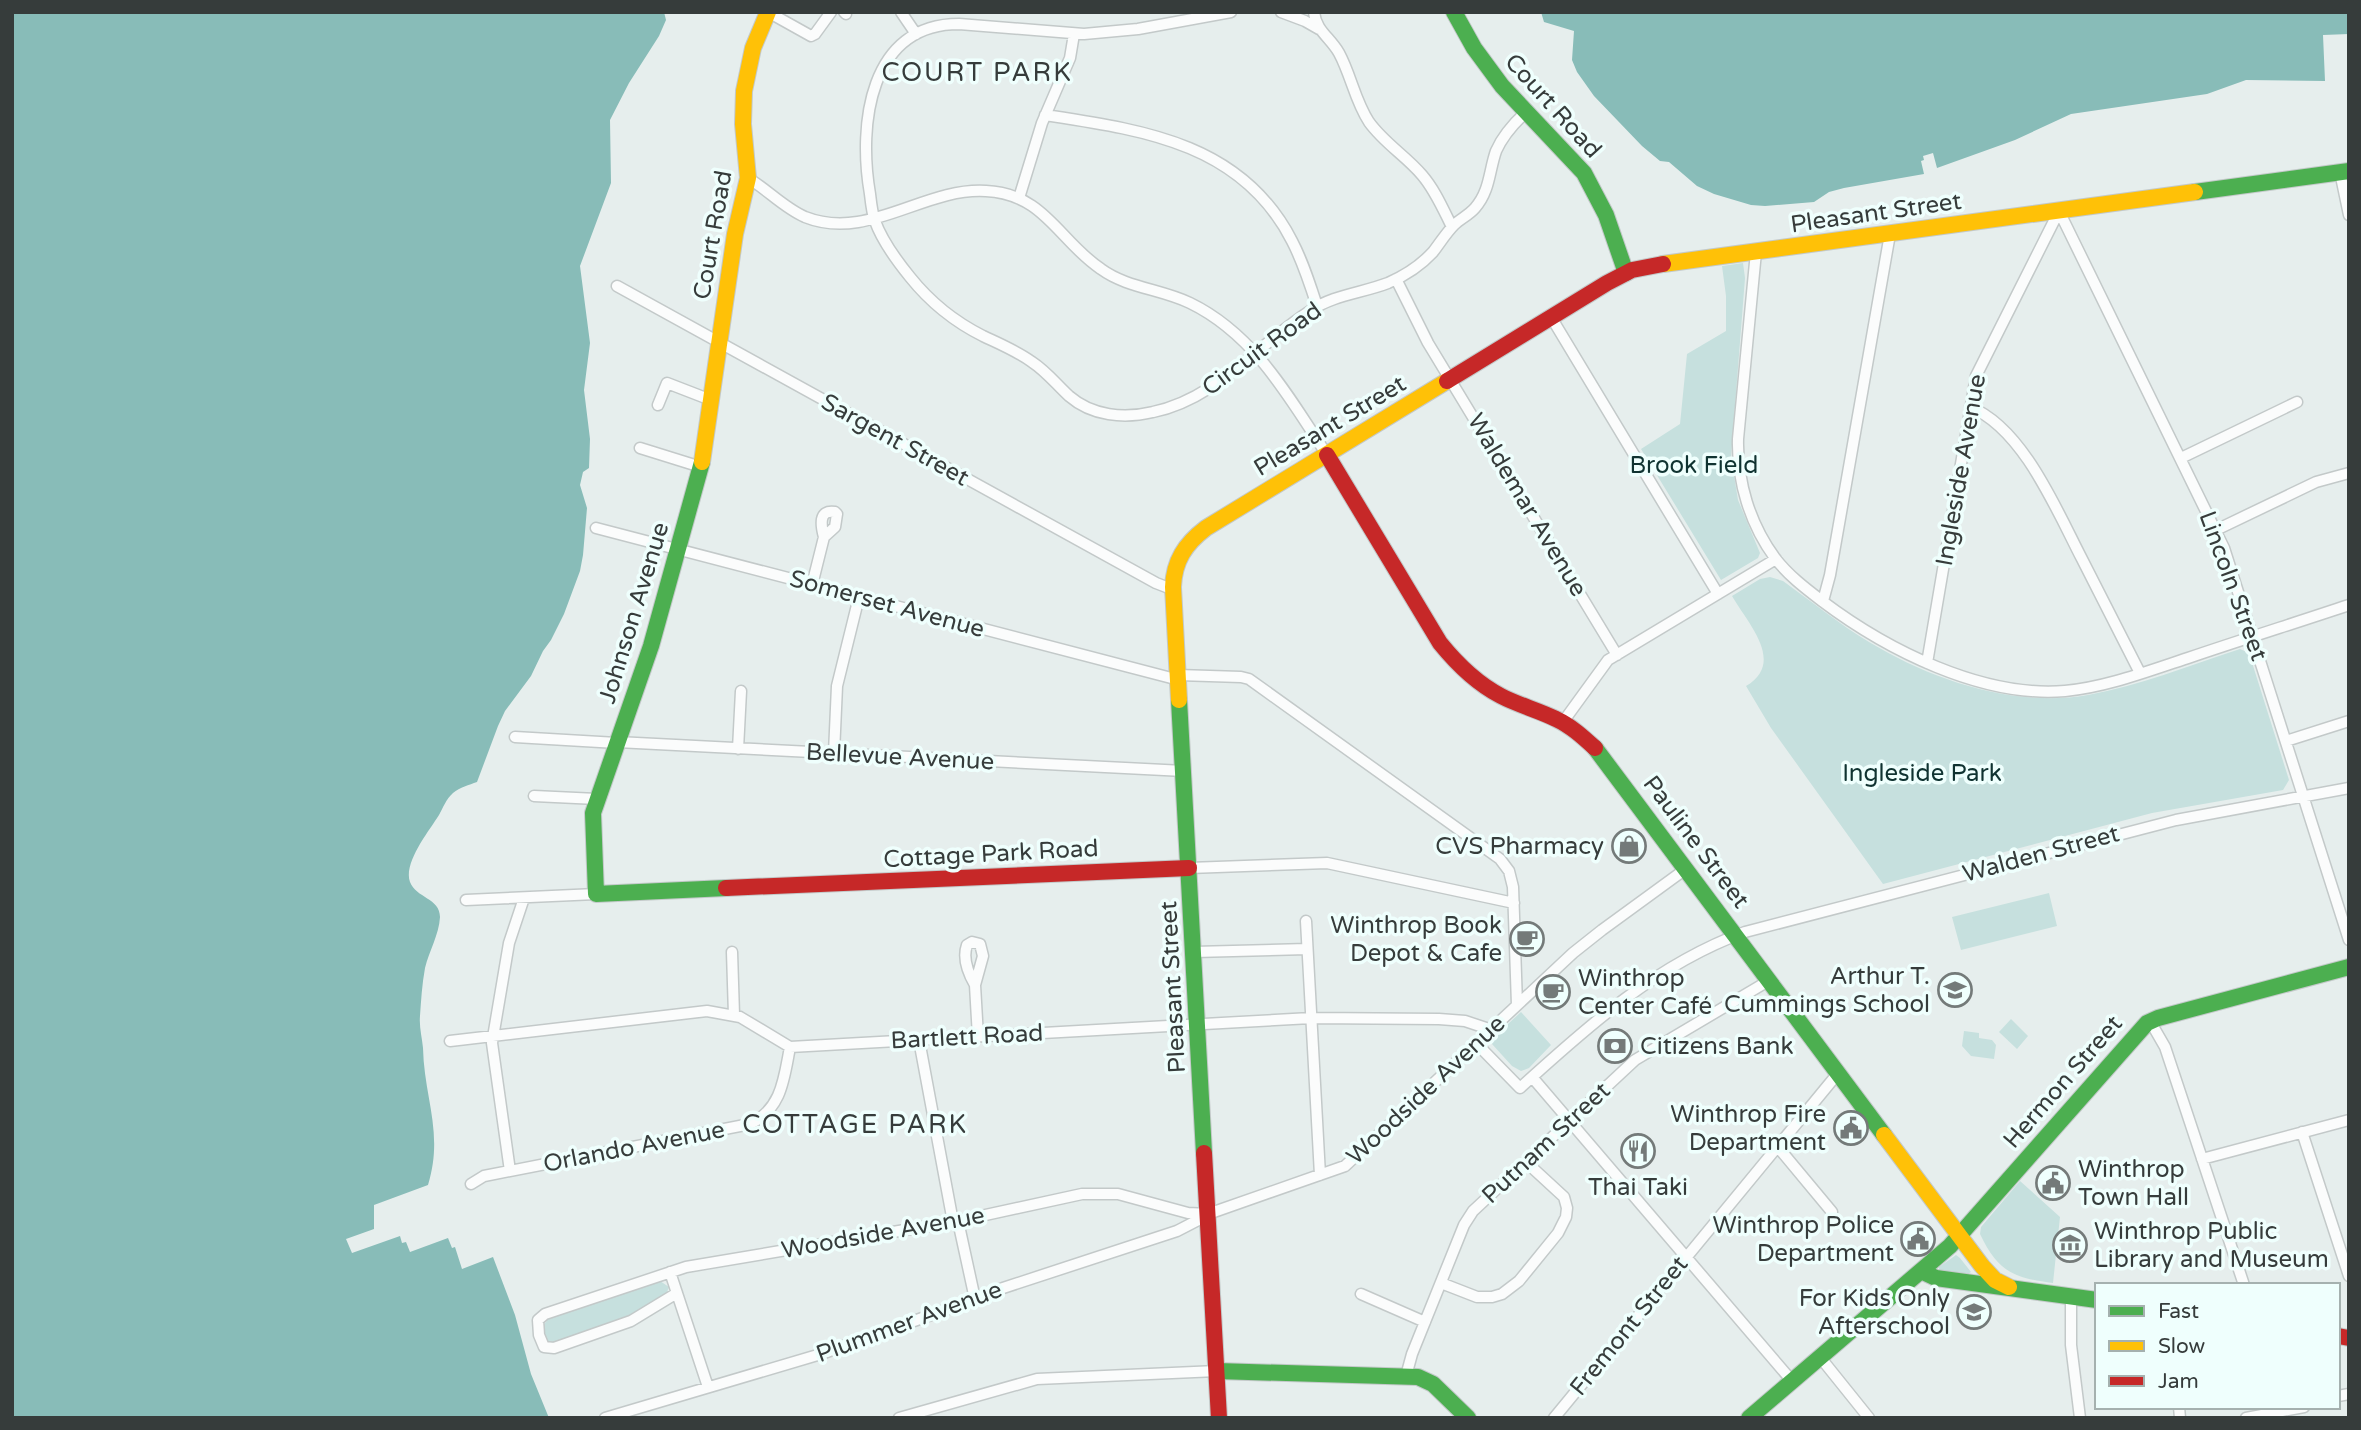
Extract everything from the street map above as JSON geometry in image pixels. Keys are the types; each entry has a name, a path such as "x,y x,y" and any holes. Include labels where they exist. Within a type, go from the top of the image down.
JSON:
{"main road":[{"name":"Court Road","path":"718,343 735,234 748,178 743,124 744,90 753,48 768,12"},
{"name":"Court Road","path":"1454,12 1480,57 1502,86 1573,159 1589,181 1610,223 1626,273"},
{"name":"Pleasant Street","path":"1219,1418 1174,590 1175,565 1192,539 1626,273 1658,265 2344,172"},
{"name":"Johnson Avenue","path":"596,894 593,819 597,799 651,646 701,467 718,343"},
{"name":"Pauline Street","path":"1327,454 1451,658 1490,690 1563,722 1585,738 1605,758 1989,1274 2009,1287"},
{"name":"Cottage Park Road","path":"596,894 1189,868"},
{"name":"Hermon Street","path":"1749,1418 1960,1235 2140,1029 2150,1021 2349,967"},
{"path":"1921,1271 1936,1278 2095,1300"},
{"path":"1217,1371 1418,1377 1429,1381 1468,1418"}],"street":[{"path":"768,12 811,36 816,34 831,12"},
{"path":"901,12 916,34"},
{"path":"874,220 865,153 872,94 889,58 916,34 934,26 959,24 1074,34 1138,29 1231,12"},
{"path":"1281,12 1304,20 1319,29 1333,43 1370,122 1387,143 1425,178 1452,227"},
{"path":"1314,12 1319,29"},
{"path":"1019,198 1045,115 1070,58 1074,34"},
{"name":"Circuit Road","path":"874,220 905,271 938,306 966,327 1029,359 1074,400 1092,410 1111,415 1153,412 1176,405 1211,388 1317,306 1396,279 1427,258 1452,227 1481,200 1502,140 1526,112"},
{"path":"1045,115 1106,124 1162,138 1200,152 1229,167 1259,194 1287,231 1302,262 1317,306"},
{"path":"2344,172 2349,215"},
{"path":"748,178 786,206 811,219 838,222 874,220 957,192 994,191 1019,198 1042,212 1088,259 1106,273 1175,297 1221,321 1256,353 1270,370 1327,454"},
{"name":"Ingleside Avenue","path":"1927,663 1976,376 2059,211"},
{"name":"Lincoln Street","path":"2059,211 2225,552 2349,940"},
{"path":"1823,601 1830,575 1890,233"},
{"path":"1756,252 1738,456 1750,512 1759,533 1776,559 1795,580 1880,640 1927,663 1977,680 2046,691 2098,685 2349,605"},
{"name":"Waldemar Avenue","path":"1396,279 1428,344 1617,655"},
{"name":"Sargent Street","path":"617,286 1156,583 1174,590"},
{"path":"1551,317 1718,594"},
{"path":"658,405 667,383 711,400"},
{"path":"2181,458 2297,402"},
{"path":"1970,407 1982,412 2008,435 2034,466 2140,673"},
{"path":"640,448 701,467"},
{"path":"2216,530 2316,482 2349,473"},
{"name":"Somerset Avenue","path":"596,528 1178,678 1249,679 1500,859 1511,877 1514,902 1517,1006"},
{"path":"812,585 824,537"},
{"path":"1563,722 1603,665 1776,559"},
{"path":"834,754 839,679 859,597"},
{"path":"738,748 741,691"},
{"path":"2286,741 2349,721"},
{"name":"Bellevue Avenue","path":"515,737 1184,771"},
{"name":"Walden Street","path":"1477,1044 1520,1088 1588,1026 1621,1001 1679,963 1737,935 2131,831 2201,815 2349,788"},
{"path":"534,796 597,799"},
{"name":"Cottage Park Road","path":"1189,868 1327,863 1514,902"},
{"name":"Woodside Avenue","path":"677,1293 636,1318 554,1348 544,1347 540,1338 538,1324 545,1314 685,1267 956,1222 1095,1192 1125,1195 1192,1214 1208,1214 1345,1166 1591,938 1688,869"},
{"name":"Cottage Park Road","path":"466,900 596,894"},
{"path":"510,1171 492,1049 509,943 524,898"},
{"path":"1306,921 1320,1175"},
{"path":"1194,952 1307,948"},
{"path":"732,952 734,1015"},
{"name":"Putnam Street","path":"1406,1376 1468,1217 1644,1054 1770,980"},
{"path":"975,985 978,1037"},
{"path":"450,1041 700,1012 734,1015 790,1047"},
{"name":"Bartlett Road","path":"790,1047 1311,1018 1439,1018 1465,1021 1492,1030"},
{"path":"2150,1021 2165,1047 2243,1283"},
{"path":"919,1040 956,1222 975,1299"},
{"name":"Orlando Avenue","path":"471,1184 478,1178 510,1171 750,1124 769,1112 779,1096 790,1047"},
{"name":"Fremont Street","path":"1554,1418 1839,1072"},
{"path":"1532,1077 1792,1381"},
{"path":"2202,1159 2349,1120"},
{"path":"2302,1132 2349,1276"},
{"path":"1777,1146 1832,1212"},
{"path":"1441,1283 1477,1297 1502,1294 1519,1282 1558,1233 1566,1217 1564,1197 1526,1162"},
{"name":"Plummer Avenue","path":"605,1418 821,1354 1177,1231 1208,1214"},
{"path":"670,1272 708,1387"},
{"path":"1361,1294 1425,1322"},
{"path":"2071,1296 2072,1361 2080,1418"},
{"path":"1820,1357 1869,1418"},
{"path":"899,1418 1037,1379 1217,1371"},
{"path":"2246,1418 2293,1409"}],"green space":[{"name":"Brook Field","path":"1743,263 1745,278 1731,457 1738,500 1760,553 1758,558 1721,580 1641,449 1680,424 1687,354 1726,331 1726,296 1722,266"},
{"name":"Ingleside Park","path":"1770,577 1783,581 1847,628 1893,656 1946,679 2003,694 2031,698 2088,695 2145,681 2240,649 2249,653 2289,780 2283,790 2152,813 1883,884 1771,728 1746,686 1758,676 1763,666 1763,654 1754,630 1732,596 1760,579"},
{"path":"2049,893 2057,926 1961,950 1952,917"},
{"path":"1521,1012 1551,1045 1529,1068 1521,1071 1512,1066 1492,1044 1494,1037"},
{"path":"2011,1019 2028,1036 2017,1049 1999,1032"},
{"path":"1964,1031 1979,1033 1979,1038 1992,1040 1996,1045 1994,1059 1971,1056 1962,1046"},
{"path":"2020,1181 2060,1217 2053,1283 2028,1279 2009,1271 1994,1257 1980,1234 1981,1227"},
{"path":"1956,1255 1971,1272 1968,1274 1939,1270 1939,1267"},
{"path":"660,1281 669,1287 667,1292 642,1311 613,1325 581,1335 551,1344 546,1340 543,1326 548,1319"}],"water":[{"path":"12,12 664,12 666,20 659,36 629,83 610,120 611,183 580,266 590,343 584,390 590,439 589,468 583,472 580,485 587,508 580,571 551,640 531,676 505,711 477,782 459,789 448,798 418,847 410,866 410,882 417,892 436,906 440,917 425,968 420,1020 434,1132 428,1185 374,1205 374,1229 346,1239 352,1253 400,1236 410,1252 448,1238 452,1248 455,1247 462,1269 493,1257 515,1315 531,1374 549,1418 12,1418"},
{"path":"1541,12 2349,12 2349,34 2323,35 2325,81 2246,80 2207,94 2071,114 2015,140 1937,168 1933,153 1923,156 1924,160 1921,161 1924,174 1844,188 1829,192 1814,202 1765,206 1751,205 1697,186 1669,162 1660,161 1642,146 1594,96 1577,72 1572,60 1574,31 1544,22"}],"traffic: fast":[{"path":"1454,12 1474,48 1502,86 1584,173 1606,215 1626,273"},
{"path":"2195,192 2349,171"},
{"path":"702,462 651,646 593,813 596,894 726,888"},
{"path":"1179,700 1204,1153"},
{"path":"1595,748 1884,1135"},
{"path":"1749,1418 1950,1246 2147,1023 2349,967"},
{"path":"1921,1271 1936,1278 2095,1300"},
{"path":"1217,1371 1418,1377 1433,1384 1468,1418"}],"traffic: slow":[{"path":"702,462 735,234 748,178 743,124 744,91 753,48 768,12"},
{"path":"1663,264 2195,192"},
{"path":"1179,700 1173,587 1178,561 1192,540 1206,528 1447,381"},
{"path":"1884,1135 1982,1266 1995,1280 2009,1287"}],"traffic: jam":[{"path":"1447,381 1607,283 1632,270 1663,264"},
{"path":"1327,455 1440,643 1453,658 1492,691 1561,722 1595,748"},
{"path":"726,888 1189,868"},
{"path":"1204,1153 1219,1418"},
{"path":"2340,1336 2349,1338"}],"place":[{"name":"CVS Pharmacy","path":"1629,846"},
{"name":"Winthrop Book Depot & Cafe","path":"1527,939"},
{"name":"Arthur T. Cummings School","path":"1955,990"},
{"name":"Winthrop Center Café","path":"1553,992"},
{"name":"Citizens Bank","path":"1615,1046"},
{"name":"Winthrop Fire Department","path":"1851,1128"},
{"name":"Thai Taki","path":"1638,1151"},
{"name":"Winthrop Town Hall","path":"2053,1183"},
{"name":"Winthrop Police Department","path":"1918,1239"},
{"name":"Winthrop Public Library and Museum","path":"2070,1245"},
{"name":"For Kids Only Afterschool","path":"1974,1312"}],"district":[{"name":"COURT PARK","path":"977,72"},
{"name":"COTTAGE PARK","path":"855,1124"}]}
